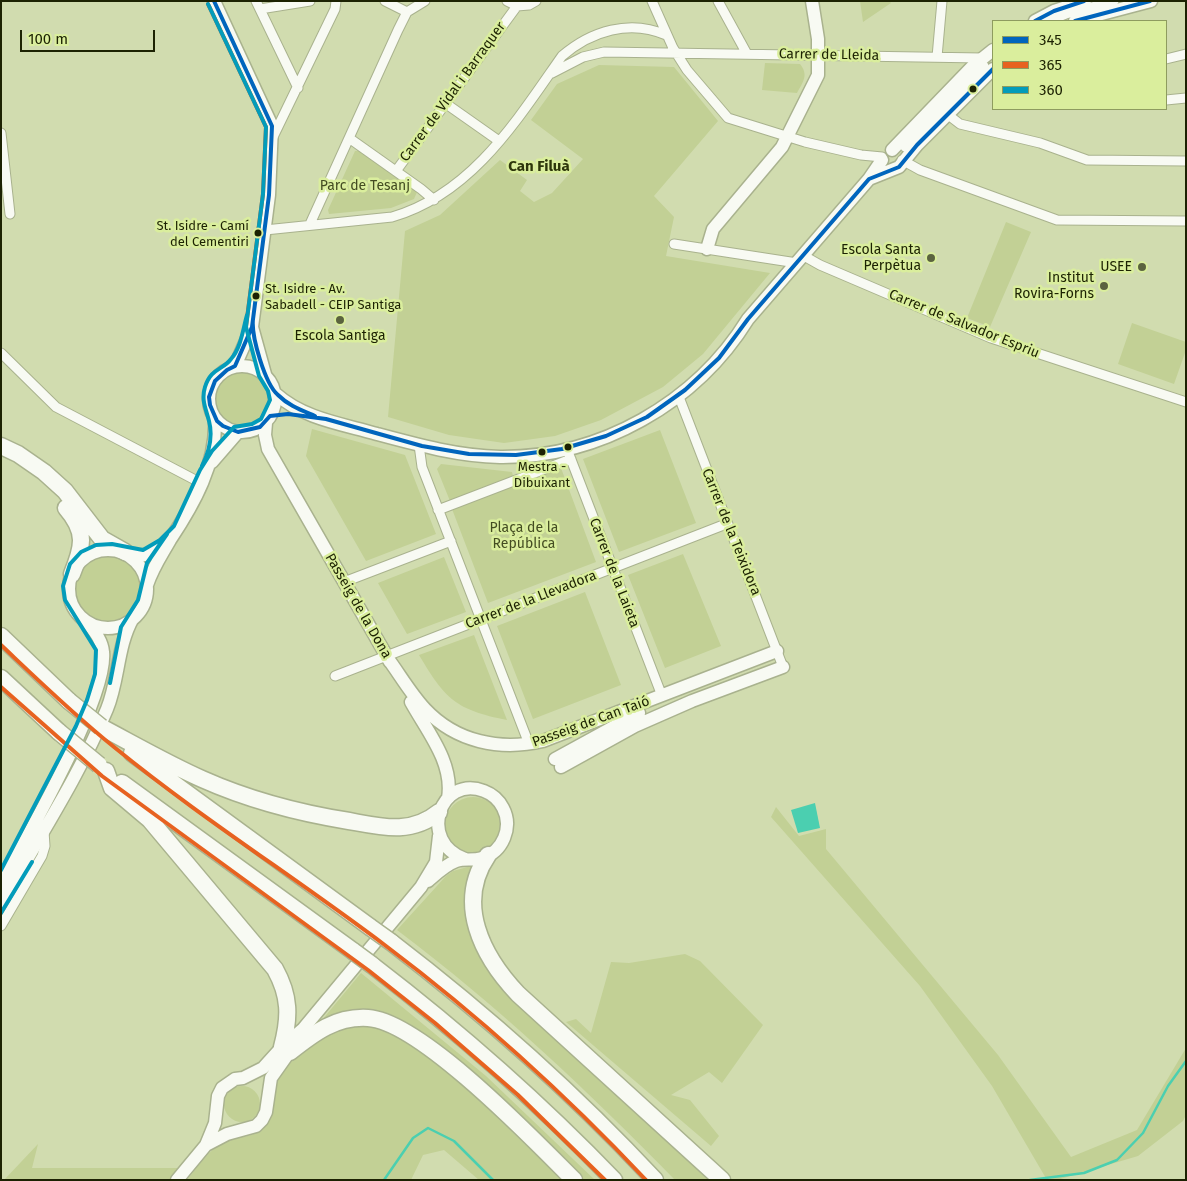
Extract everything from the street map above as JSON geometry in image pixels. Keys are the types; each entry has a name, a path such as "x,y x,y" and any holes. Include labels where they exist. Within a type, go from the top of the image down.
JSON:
{"highway":[{"path":"1,446 18,454 44,472 65,491 102,538 128,554"},
{"path":"1,455 28,471 45,485 74,518 82,544 81,553 72,574"},
{"path":"1,636 69,701 110,734 391,942 520,1048 653,1177"},
{"path":"1,678 59,732 102,768 372,965 489,1060 554,1120 614,1180"},
{"path":"110,734 204,780 292,810 370,825 398,827 423,824 439,812"},
{"path":"102,768 112,788 150,820 275,969 284,987 289,1007 286,1050"},
{"path":"488,855 476,874 473,906 483,946 498,972 552,1025 722,1180"},
{"path":"286,1050 333,1023 368,1018 390,1024 428,1045 574,1180"}],"main road":[{"path":"214,1 269,118 272,140 265,230 252,327 235,366"},
{"path":"707,250 713,228 771,162 788,135 818,74 820,56 812,1"},
{"path":"1037,20 1054,10 1085,1"},
{"path":"1078,20 1151,1"},
{"path":"276,394 306,414 420,445 465,454 502,457 568,454 628,427 679,396 714,365 736,339 748,319 869,180 947,114 988,65 992,53"},
{"path":"895,158 988,65"},
{"path":"252,327 265,374"},
{"path":"243,432 224,427 215,419 211,411 210,390 224,370 235,366 253,367 265,374 273,384 276,394 268,419"},
{"path":"1,904 83,760 116,685 124,636 133,618 144,603 147,585 155,561 170,541 211,464 243,432 268,419 306,414"},
{"path":"211,464 216,437 215,419"},
{"name":"Passeig de la Dona","path":"268,419 265,435 268,449 446,764 459,778 476,789"},
{"name":"Passeig de la Dona","path":"243,432 268,449"},
{"path":"1,884 80,730 98,686 104,652 99,637 78,614 70,598 72,574 82,560 95,552 109,550 147,555 170,541"},
{"path":"128,554 141,567 147,585"},
{"path":"87,622 109,628 124,625 133,618"},
{"name":"Passeig de Can Taió","path":"386,656 425,710 444,726 479,742 497,745 530,744 543,741 771,653"},
{"name":"Passeig de Can Taió","path":"771,653 758,664 646,709 558,763 692,701 783,667"},
{"name":"Passeig de la Dona","path":"446,764 449,779 448,798"},
{"path":"206,1145 227,1134 247,1129 262,1120 268,1104 267,1096 271,1078 286,1050 421,887 436,862 439,812 448,798 463,789 476,789 491,794 499,801 507,822 502,844 482,858 464,859 449,864 421,887"},
{"path":"439,836 449,850 464,859"},
{"path":"177,1180 206,1145 215,1123 216,1105 222,1088 235,1079 243,1078 263,1068 286,1050"},
{"path":"243,1078 258,1083 267,1096"},
{"path":"216,1105 223,1121 239,1129 247,1129"}],"street":[{"path":"298,88 258,5 310,1"},
{"path":"272,140 335,10 336,1"},
{"path":"385,1 407,12"},
{"path":"310,224 407,12 425,1"},
{"path":"506,1 517,6 529,5 536,1"},
{"path":"652,1 666,35 676,53 728,118 740,124 788,135 804,142 895,158 1057,220 1186,222"},
{"path":"718,1 747,54"},
{"path":"937,57 942,1"},
{"path":"1050,20 1114,1"},
{"name":"Carrer de Vidal i Barraquer","path":"396,171 517,6"},
{"path":"265,230 392,217 412,212 434,200 473,171 562,56 576,44 594,34 609,29 655,30 666,35"},
{"name":"Carrer de Lleida","path":"548,76 583,57 604,52 937,57 988,65"},
{"path":"1167,59 1186,54"},
{"path":"1167,100 1186,98"},
{"path":"445,102 498,141"},
{"path":"947,114 960,124 1040,144 1087,160 1186,161"},
{"path":"1,133 10,214"},
{"path":"349,138 434,200"},
{"path":"895,158 918,168"},
{"name":"Carrer de Salvador Espriu","path":"674,244 707,250 801,259 820,265 991,338 1186,402"},
{"path":"1,353 56,407 201,483"},
{"name":"Carrer de la Teixidora","path":"679,396 771,653 783,667"},
{"path":"420,445 422,467 530,744"},
{"path":"438,510 568,454"},
{"name":"Carrer de la Laieta","path":"568,454 662,696"},
{"name":"Carrer de la Llevadora","path":"335,676 726,524"},
{"path":"344,582 451,541"},
{"path":"1,926 42,856 45,846 44,828"}],"green space":[{"path":"860,1 889,1 891,3 863,22"},
{"path":"765,63 800,64 805,75 797,93 762,90"},
{"path":"599,65 674,67 718,121 654,196 674,217 666,256 770,273 703,354 663,387 601,420 555,436 504,443 449,435 388,417 405,231 440,215 500,160 527,180 520,191 534,202 552,193 583,159 531,120 557,84"},
{"name":"Parc de Tesanj","path":"355,151 360,151 417,192 414,199 391,208 329,214 328,210"},
{"path":"1006,222 1031,232 990,327 967,318"},
{"path":"1132,323 1186,342 1186,350 1174,384 1118,364"},
{"path":"248,366 266,375 273,386 275,399 273,412 266,423 255,430 236,432 218,423 211,412 209,393 218,375 229,368"},
{"path":"312,429 405,455 436,534 366,561 306,456"},
{"path":"660,430 696,523 619,552 583,459"},
{"path":"441,464 512,472 513,476 450,501 437,469"},
{"name":"Plaça de la República","path":"561,468 596,562 488,603 452,509"},
{"path":"108,550 123,553 136,561 144,574 147,589 144,604 136,617 123,625 108,628 93,625 80,617 72,604 69,589 72,574 80,561 93,553"},
{"path":"683,554 721,646 665,668 628,575"},
{"path":"444,557 466,612 407,634 378,583"},
{"path":"585,592 621,685 533,719 497,626"},
{"path":"474,635 507,720 475,712 454,700 437,682 419,655"},
{"path":"467,797 479,797 489,801 497,809 501,825 497,841 489,849 479,853 467,853 457,849 449,841 445,831 445,819 449,809 457,801"},
{"path":"776,807 799,836 826,829 826,849 998,1055 1071,1157 1137,1130 1186,1048 1186,1115 1183,1121 1138,1156 1057,1180 1047,1180 992,1086 920,986 771,817"},
{"path":"471,866 473,868 482,955 715,1180 675,1180 541,1050 470,988 397,930 446,876 453,871"},
{"path":"685,954 700,961 763,1025 722,1083 709,1072 671,1095 690,1100 719,1136 711,1146 566,1022 576,1019 591,1033 611,962 629,963"},
{"path":"361,973 486,1076 595,1180 580,1180 390,1017 317,1026"},
{"path":"350,1026 370,1026 388,1030 420,1049 463,1085 562,1180 479,1180 444,1150 423,1155 411,1180 187,1180 219,1144 230,1139 255,1134 264,1128 271,1118 275,1088 286,1068 295,1058 317,1042"},
{"path":"242,1086 249,1087 255,1091 259,1097 259,1111 255,1117 249,1121 242,1122 235,1121 229,1117 225,1111 224,1104 225,1097 229,1091 235,1087"},
{"path":"38,1144 32,1168 179,1168 169,1180 4,1180"}],"water":[{"path":"815,803 820,828 798,833 791,810"}],"waterway":[{"path":"1030,1180 1084,1173 1117,1160 1143,1133 1168,1086 1186,1061"},
{"path":"384,1180 413,1138 428,1128 454,1141 493,1180"}],"transit line":[{"name":"345","path":"214,1 272,126 269,195 252,327 235,366 227,370 215,381 209,397 210,405 217,421 223,426 238,432 260,427 270,416 288,414 326,419 422,446 469,454 516,455 562,449 606,436 647,417 685,390 719,358 748,319 869,179 899,167 917,145 992,70"},
{"name":"345","path":"1037,20 1054,11 1084,1"},
{"name":"345","path":"1079,20 1150,1"},
{"name":"365","path":"208,4 266,127 263,194 246,326"},
{"name":"360","path":"1,870 76,726 95,674 96,650 65,600 63,586 70,564 81,552 96,545 112,544 143,550 160,540 174,526 200,470 212,451 234,427 252,424 261,419 270,400 268,391 259,376 246,327 263,194 266,127 208,4"},
{"name":"360","path":"202,466 207,455 210,438 210,427 204,400 205,387 210,376 228,363 234,355 247,315"},
{"name":"345","path":"253,319 254,336 260,359 273,389 291,405 315,416"},
{"name":"360","path":"110,683 121,627 138,600 147,563 167,534"},
{"name":"365","path":"1,645 56,697 147,773 386,946 455,1000 521,1057 585,1117 646,1180"},
{"name":"365","path":"1,687 102,776 368,970 435,1023 518,1095 605,1180"},
{"name":"360","path":"1,913 32,862"}],"place":[{"name":"St. Isidre - Camí del Cementiri","path":"258,233"},
{"name":"Escola Santa Perpètua","path":"931,258"},
{"name":"USEE","path":"1142,267"},
{"name":"Institut Rovira-Forns","path":"1104,286"},
{"name":"St. Isidre - Av. Sabadell - CEIP Santiga","path":"256,296"},
{"name":"Escola Santiga","path":"340,320"},
{"name":"Mestra - Dibuixant","path":"542,452"}],"district":[{"name":"Can Filuà","path":"539,167"}]}
